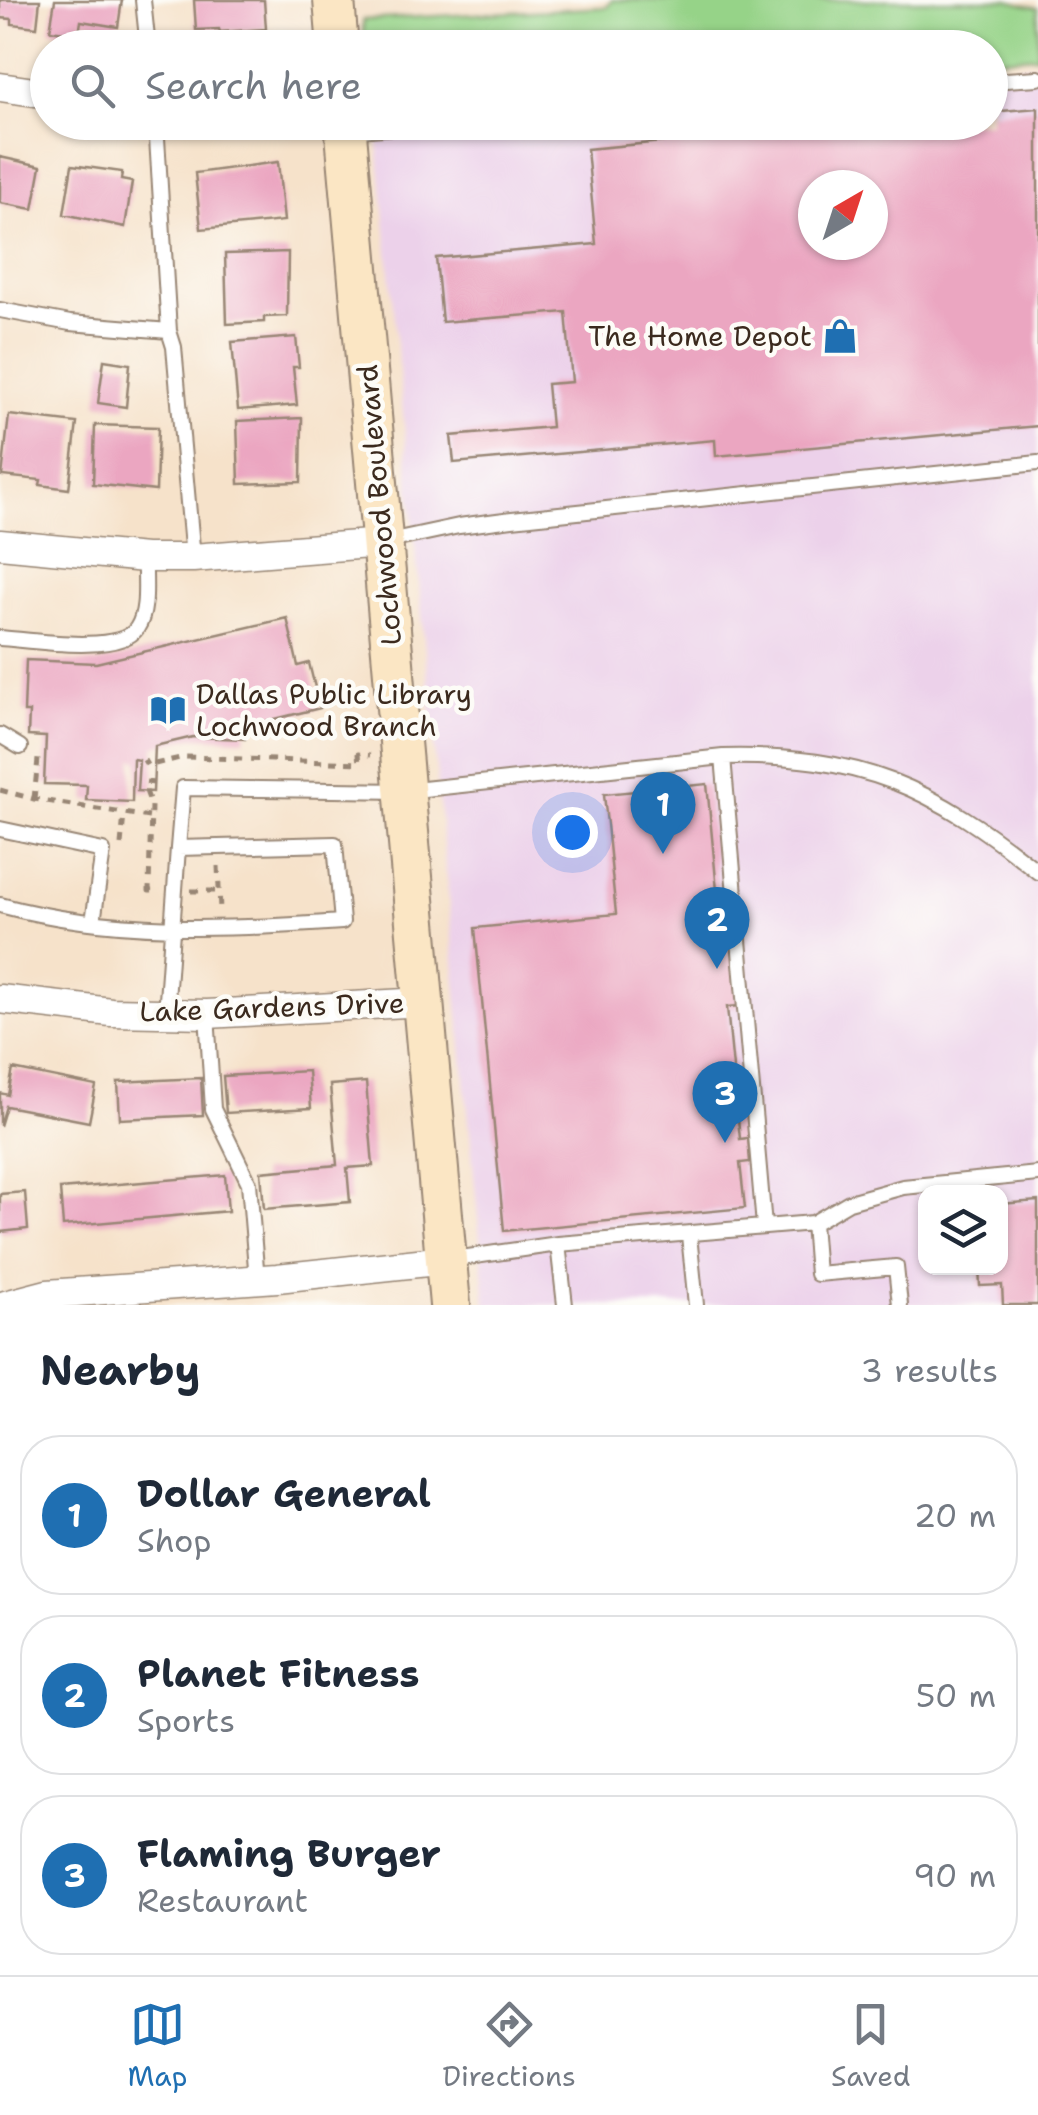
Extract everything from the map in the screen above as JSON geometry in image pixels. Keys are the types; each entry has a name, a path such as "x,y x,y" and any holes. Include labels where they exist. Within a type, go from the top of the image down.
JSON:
{"street":[{"path":"334,0 336,30"},
{"path":"0,87 30,91"},
{"name":"Lochwood Boulevard","path":"346,140 450,1305"},
{"path":"0,544 145,558 193,558 382,543"},
{"name":"Lake Gardens Drive","path":"0,999 166,1014 424,1002"},
{"path":"5,1305 47,1294 257,1280 446,1260"}],"lane":[{"path":"143,0 146,30"},
{"path":"1008,80 1038,78"},
{"path":"157,140 169,331 174,347 193,558"},
{"path":"0,310 70,323 169,331"},
{"path":"382,543 512,519 1038,463"},
{"path":"0,638 109,644 129,637 139,626 143,610 145,558"},
{"path":"0,735 20,748"},
{"path":"166,1014 183,788 405,791 759,756 877,774 914,788 993,836 1038,872"},
{"path":"723,757 764,1226"},
{"path":"0,830 102,851 93,922"},
{"path":"0,905 93,922 172,928 342,922 335,844 178,848"},
{"path":"207,1014 212,1108 249,1183 257,1280"},
{"path":"446,1260 558,1244 813,1223 849,1202 903,1187 1038,1174"},
{"path":"813,1223 817,1274 896,1267 900,1305"},
{"path":"689,1235 696,1305"},
{"path":"558,1244 564,1305"}],"path":[{"path":"148,763 184,758 359,763 358,754 370,755"},
{"path":"34,799 38,775"},
{"path":"0,790 150,818"},
{"path":"218,848 220,928"}],"shaded area":[{"path":"1038,64 1038,1305 486,1305 378,140 1008,140 1008,67"}],"green space":[{"path":"612,0 1008,0 1038,8 1038,56 1008,58 1008,30 363,30 363,20 607,7"}],"building":[{"path":"0,0 40,0 37,27 0,18"},
{"path":"55,0 122,0 118,27 81,21 80,30 50,30"},
{"path":"194,0 264,0 266,29 196,30"},
{"name":"The Home Depot","path":"1038,108 1038,426 716,456 715,440 454,463 451,436 551,427 547,384 572,382 566,312 442,322 436,258 596,244 587,149 684,140 1008,140 1008,110"},
{"path":"0,157 41,166 33,209 0,203"},
{"path":"278,162 284,221 201,229 195,173"},
{"path":"72,165 122,172 121,180 132,182 125,227 64,214"},
{"path":"288,252 287,316 227,324 225,254"},
{"path":"296,337 299,367 293,367 297,405 238,410 232,342"},
{"path":"104,360 130,364 126,407 98,403"},
{"path":"9,415 77,423 69,489 40,485 41,480 2,476"},
{"path":"302,418 301,482 239,484 237,421"},
{"path":"95,425 158,427 156,491 93,484"},
{"name":"Dallas Public Library Lochwood Branch","path":"287,618 298,666 309,663 320,708 246,726 245,739 193,737 155,746 153,792 137,791 139,760 133,759 132,802 86,800 87,785 44,784 46,737 28,736 29,712 24,712 26,660 96,663"},
{"path":"707,784 722,944 735,943 741,1006 727,1007 740,1139 748,1138 750,1162 740,1163 745,1208 504,1231 475,928 616,914 604,794"},
{"path":"13,1069 96,1086 89,1122 6,1106 0,1126 0,1093 8,1095"},
{"path":"308,1071 311,1108 226,1113 223,1076"},
{"path":"201,1078 203,1115 120,1119 118,1082"},
{"path":"366,1082 373,1166 347,1168 350,1202 264,1209 261,1172 337,1165 330,1085"},
{"path":"225,1175 228,1211 63,1226 60,1189"},
{"path":"25,1192 28,1229 0,1232 0,1194"},
{"path":"1038,1201 1038,1305 1003,1305 1002,1285 980,1286 979,1275 1008,1275 1008,1203"}],"place":[{"name":"The Home Depot","path":"840,336"},
{"name":"Dallas Public Library Lochwood Branch","path":"168,710"},
{"name":"Dollar General","path":"663,854"},
{"name":"Planet Fitness","path":"717,969"},
{"name":"Flaming Burger","path":"725,1143"}]}
